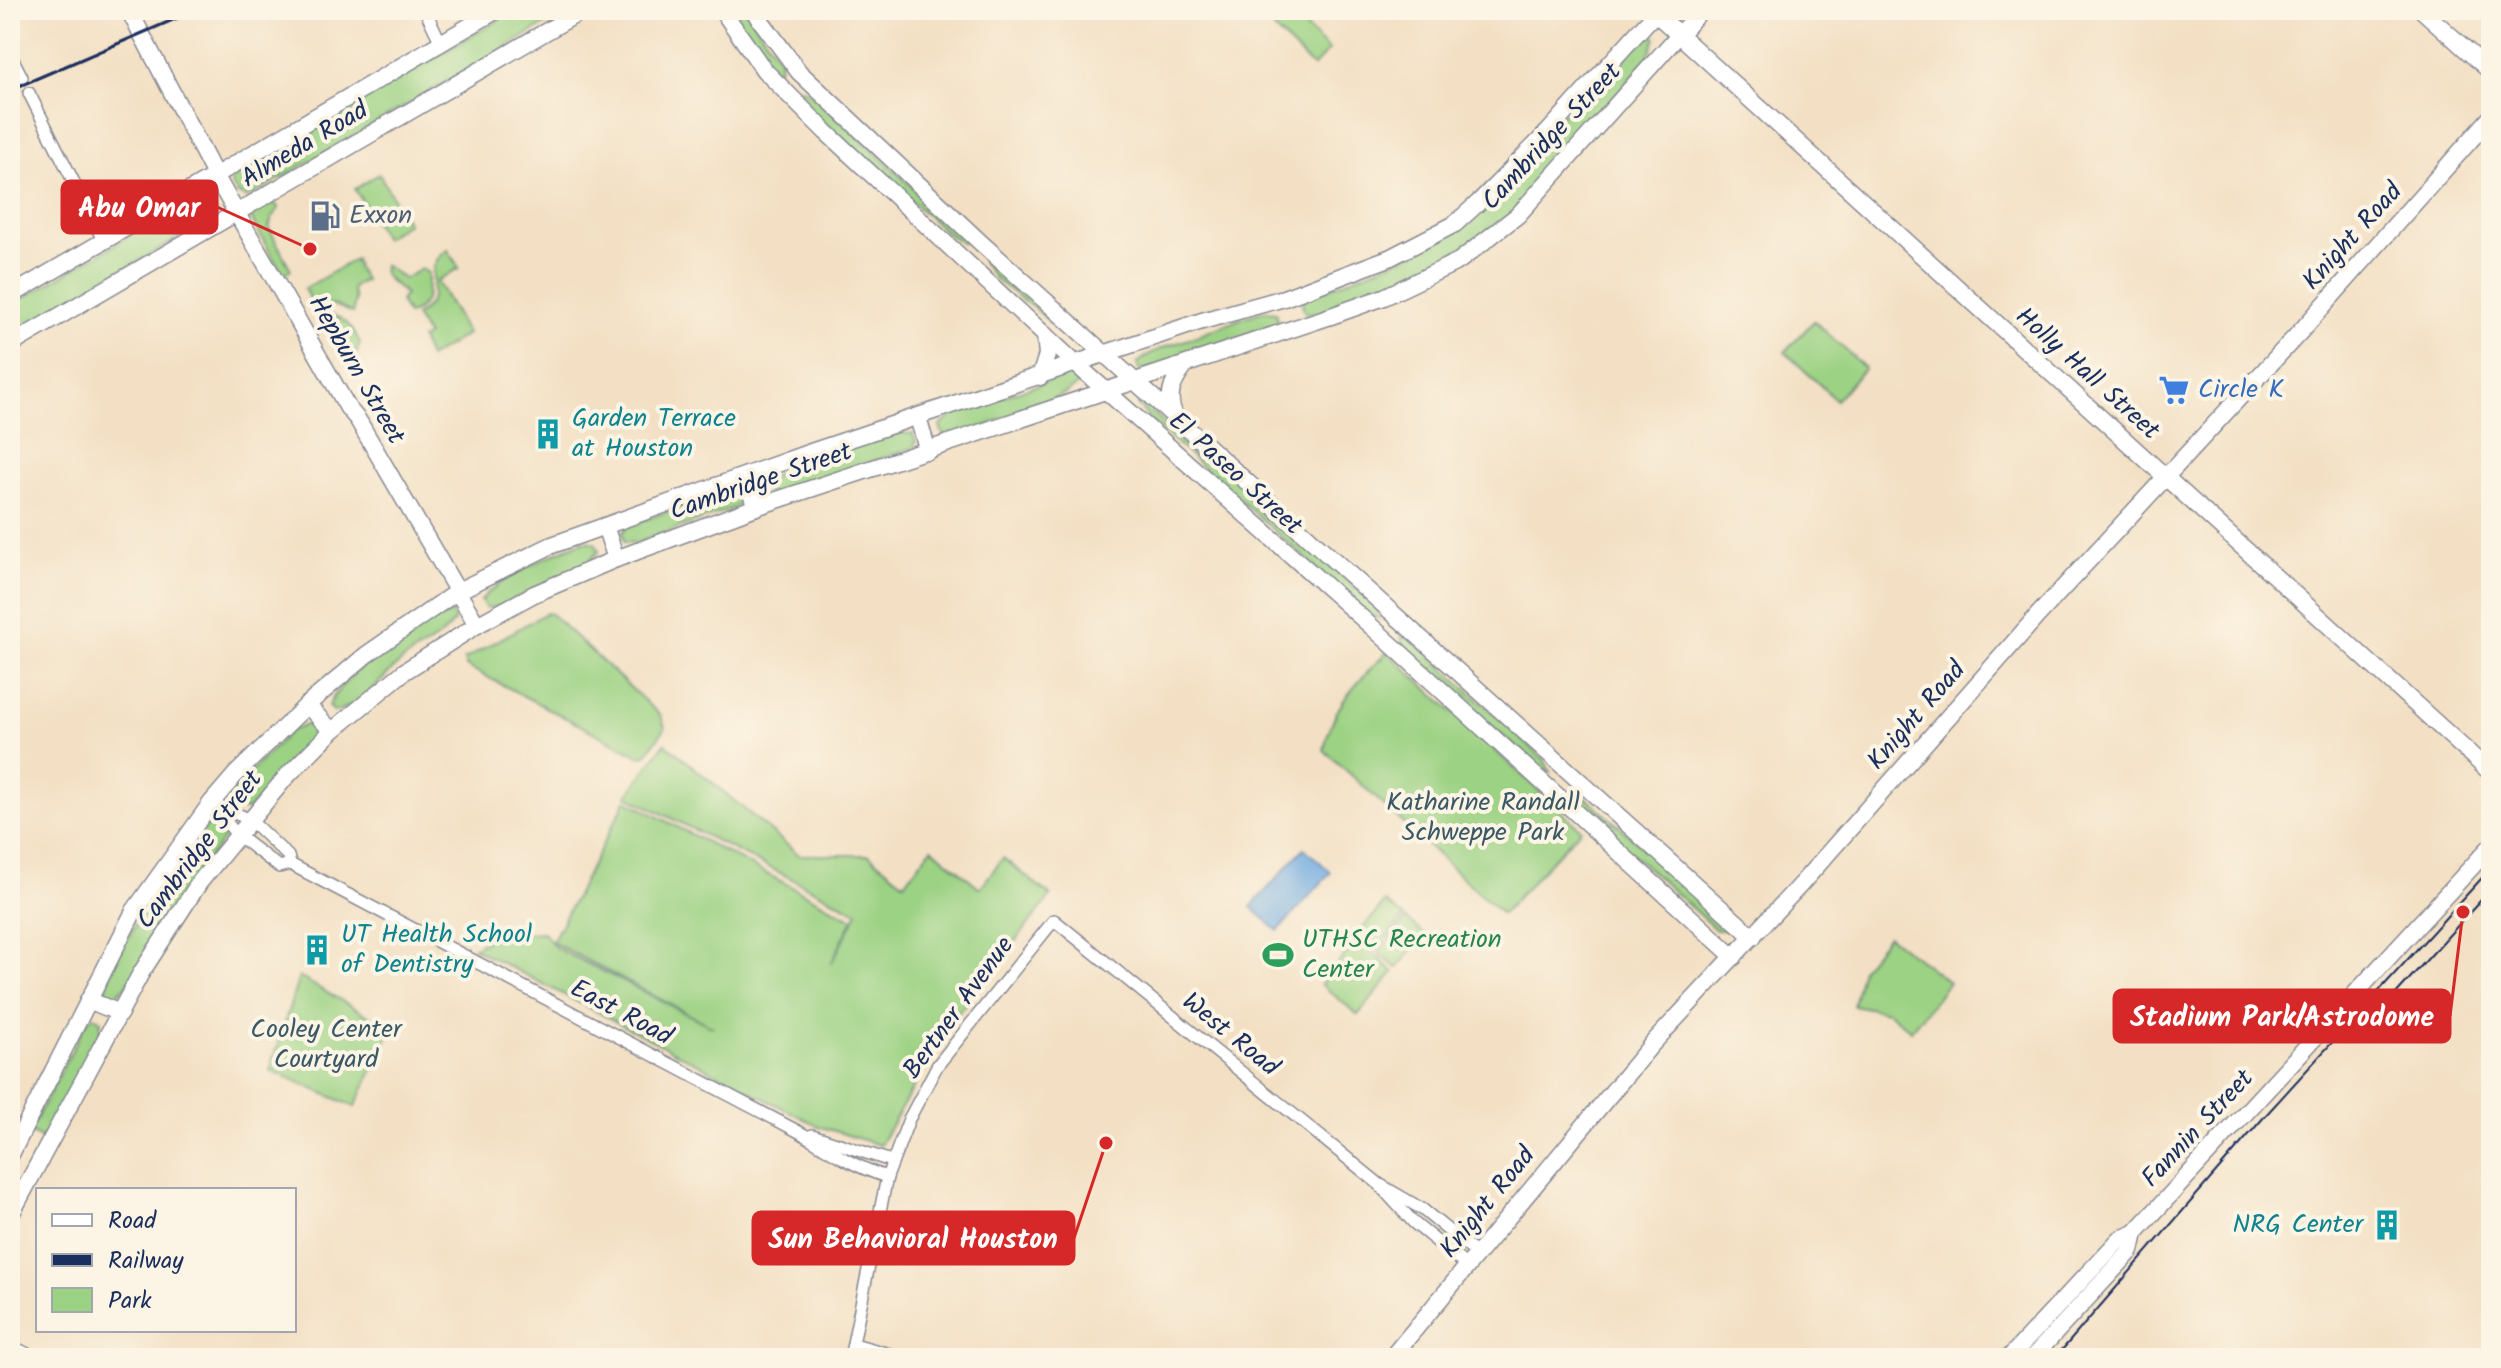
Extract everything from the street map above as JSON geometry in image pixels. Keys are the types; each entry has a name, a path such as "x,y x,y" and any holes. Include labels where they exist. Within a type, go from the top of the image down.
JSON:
{"street":[{"name":"Hepburn Street","path":"129,10 215,175 477,625"},
{"path":"425,10 441,43"},
{"name":"Almeda Road","path":"10,296 497,10"},
{"name":"Almeda Road","path":"10,345 583,10"},
{"name":"El Paseo Street","path":"722,10 764,70 782,89 1077,365 1381,635 1734,957"},
{"name":"El Paseo Street","path":"753,10 775,44 799,72 980,242 1753,937"},
{"name":"Cambridge Street","path":"10,1216 166,931 199,883 249,819 332,731 405,671 477,625 534,594 616,559 756,507 1185,366 1396,291 1459,261 1518,215 1701,10"},
{"path":"2422,10 2491,72"},
{"name":"Cambridge Street","path":"10,1156 134,911 211,803 307,705 366,655 458,591 552,545 1202,321 1284,298 1389,258 1455,224 1547,133 1655,11"},
{"name":"Holly Hall Street","path":"1655,11 2491,773"},
{"path":"10,54 22,77"},
{"path":"782,89 799,72"},
{"path":"29,93 104,242"},
{"name":"Knight Road","path":"1391,1358 1652,1044 1753,937 2038,615 2166,478 2491,117"},
{"path":"964,259 980,242"},
{"path":"1284,298 1295,327"},
{"path":"1040,377 1047,355 1045,335"},
{"path":"1181,424 1172,410 1170,394 1171,386 1185,366"},
{"path":"918,418 928,451"},
{"path":"745,476 756,507"},
{"path":"605,526 616,559"},
{"path":"1381,635 1401,621"},
{"path":"307,705 332,731"},
{"path":"1550,789 1567,770"},
{"name":"East Road","path":"211,803 249,819 288,856 290,864"},
{"name":"East Road","path":"211,803 237,835 279,867 290,864 803,1134 850,1162 887,1177"},
{"name":"Fannin Street","path":"2009,1358 2120,1239 2135,1233 2491,846"},
{"name":"Bertner Avenue","path":"850,1358 887,1177 909,1119 937,1066 1054,920"},
{"name":"West Road","path":"1054,920 1379,1184 1403,1213 1472,1260"},
{"path":"88,1000 120,1013"},
{"name":"East Road","path":"803,1134 826,1138 891,1161"},
{"name":"Fannin Street","path":"2032,1358 2131,1251 2135,1233"},
{"path":"854,1344 903,1358"},
{"path":"10,1348 30,1358"}],"green space":[{"path":"516,10 570,10 247,198 238,194 231,184 233,176"},
{"path":"730,10 746,10 778,57 780,67 777,70 768,64"},
{"path":"1290,11 1329,50 1313,67 1273,28"},
{"path":"1649,32 1656,38 1647,59 1514,212 1431,271 1316,314 1305,313 1302,304 1305,298 1418,251"},
{"path":"801,88 814,96 966,237 963,243 948,234 804,105 797,91"},
{"path":"379,174 408,223 384,238 355,189"},
{"path":"207,191 218,214 10,338 10,306"},
{"path":"272,201 279,208 269,228 291,270 283,276 251,218 256,210"},
{"path":"448,250 459,268 437,281 467,334 429,358 421,339 427,335 415,316 431,300 434,266"},
{"path":"985,258 1081,342 1075,345 1038,311 995,279 982,261"},
{"path":"355,259 365,280 352,290 355,298 353,313 334,305 314,306 304,289"},
{"path":"384,265 404,279 421,269 428,273 426,298 420,308 408,315 400,301 405,295 384,275"},
{"path":"1265,311 1276,312 1278,320 1271,328 1156,368 1139,370 1137,364 1159,350"},
{"path":"319,314 339,318 349,325 360,343 351,370"},
{"path":"1814,321 1865,368 1836,400 1785,352"},
{"path":"1065,376 1075,376 1081,382 1066,393 961,436 943,435 940,426 958,411"},
{"path":"1142,401 1165,424 1210,456 1377,608 1379,619 1367,613 1156,425 1137,405"},
{"path":"901,433 913,434 916,443 912,448 777,495 766,493 764,485 778,472"},
{"path":"720,492 737,494 740,502 734,508 637,543 624,542 622,533 628,526"},
{"path":"585,541 595,543 599,551 585,565 501,606 486,608 481,601 513,575"},
{"path":"452,613 455,619 451,626 405,659 363,697 334,712 329,706 348,679 382,651 420,627"},
{"path":"546,613 551,614 661,716 665,728 646,755 639,756 466,666 464,660"},
{"path":"1401,637 1409,637 1544,759 1550,772 1540,769 1404,648"},
{"name":"Katharine Randall Schweppe Park","path":"1387,652 1581,829 1502,914 1324,750 1333,720 1347,696"},
{"path":"308,724 314,730 305,750 248,810 240,809 230,799 233,790 289,732"},
{"path":"665,743 799,855 869,855 904,883 932,848 980,888 1003,858 1051,896 951,1022 880,1145 818,1126 473,948 496,935 543,932 556,948 713,1027 552,942 626,800 853,919 831,964 858,912 627,796"},
{"path":"1573,792 1583,795 1724,918 1726,930 1716,930 1574,801"},
{"path":"210,820 218,822 225,829 225,837 130,982 114,997 106,992 109,971 139,918"},
{"path":"1385,902 1404,917 1375,951 1357,935"},
{"path":"1406,919 1425,935 1397,968 1378,953"},
{"path":"1888,936 1949,982 1911,1030 1888,1012 1853,1005 1862,968"},
{"path":"1357,940 1394,972 1358,1015 1321,984"},
{"name":"Cooley Center Courtyard","path":"299,977 392,1029 355,1107 270,1070"},
{"path":"93,1016 101,1021 100,1034 47,1135 41,1138 31,1129 86,1023"}],"water":[{"path":"1304,848 1331,872 1278,931 1251,907"}],"tram line":[{"path":"2055,1358 2265,1116 2491,868"},
{"path":"2354,1034 2394,996 2491,889"}],"railway":[{"path":"10,90 196,10"}],"place":[{"name":"Exxon","path":"325,216"},
{"name":"Abu Omar","path":"310,249"},
{"name":"Circle K","path":"2174,390"},
{"name":"Garden Terrace at Houston","path":"548,434"},
{"name":"Stadium Park/Astrodome","path":"2463,912"},
{"name":"UT Health School of Dentistry","path":"317,950"},
{"name":"UTHSC Recreation Center","path":"1278,955"},
{"name":"Sun Behavioral Houston","path":"1106,1143"},
{"name":"NRG Center","path":"2387,1225"}]}
